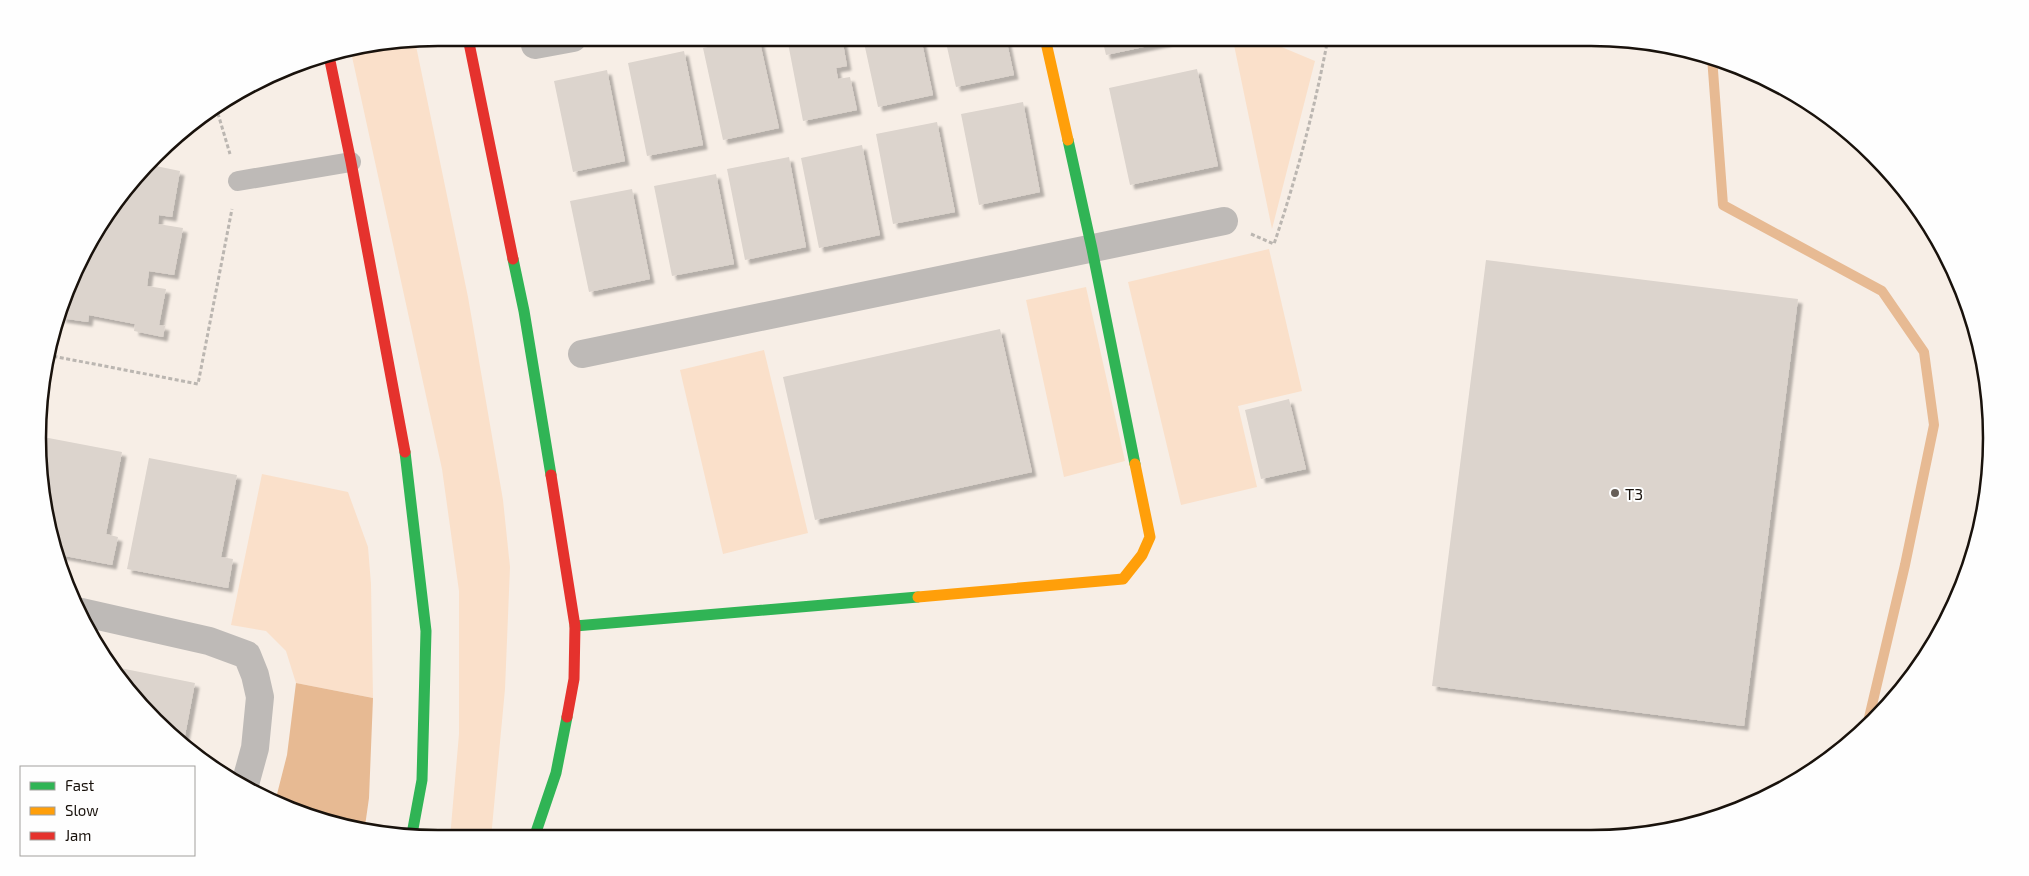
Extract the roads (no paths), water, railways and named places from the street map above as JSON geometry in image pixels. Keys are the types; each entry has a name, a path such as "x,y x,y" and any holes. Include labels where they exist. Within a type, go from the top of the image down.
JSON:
{"main road":[{"path":"470,46 524,311 575,626 574,679 556,773 537,830"},
{"path":"575,626 1123,579 1142,555 1150,537 1092,249 1047,46"},
{"path":"330,62 405,449 426,631 422,780 413,829"}],"street":[{"path":"582,354 1224,221"},
{"path":"88,614 209,641 246,655 255,675 260,697 255,748 246,779"}],"lane":[{"path":"238,181 351,162"}],"waterway":[{"path":"1713,66 1723,205 1882,291 1924,352 1934,425 1905,565 1870,713"}],"place":[{"name":"T3","path":"1615,493"}]}
